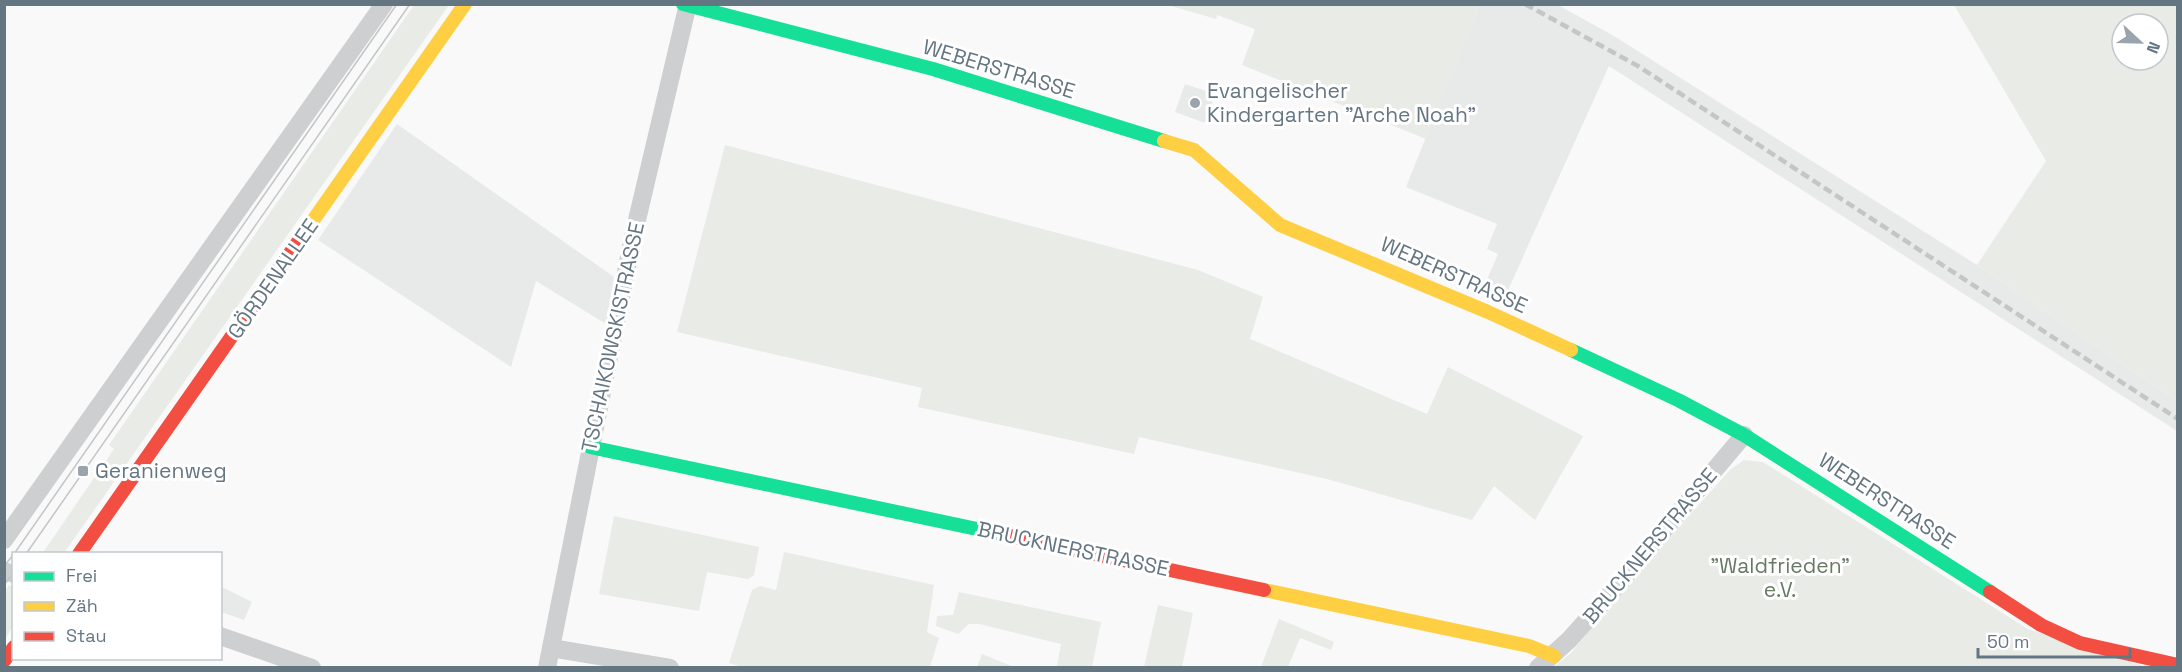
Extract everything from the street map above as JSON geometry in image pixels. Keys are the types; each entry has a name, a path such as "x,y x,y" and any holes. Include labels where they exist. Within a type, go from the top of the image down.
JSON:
{"street":[{"path":"4,540 384,4"},
{"name":"GÖRDENALLEE","path":"80,552 465,4"},
{"name":"WEBERSTRASSE","path":"685,6 933,69 1194,150 1280,225 1488,312 1678,400 1744,435 2041,625 2080,644 2178,665"},
{"name":"TSCHAIKOWSKISTRASSE","path":"547,668 633,237 685,6"},
{"name":"BRUCKNERSTRASSE","path":"1538,668 1554,656 1604,601 1744,435"},
{"name":"BRUCKNERSTRASSE","path":"590,447 1518,644 1554,656"},
{"path":"222,637 312,668"},
{"path":"551,648 670,668"}],"shaded area":[{"path":"1479,5 1558,5 1614,36 1977,265 2177,401 2177,431 1609,66 1504,299 1483,289 1498,254 1487,249 1497,224 1406,187"},
{"name":"Evangelischer Kindergarten \"Arche Noah\"","path":"1185,84 1215,94 1205,123 1175,112"},
{"path":"397,124 614,277 606,324 536,281 511,367 318,240"},
{"path":"222,587 252,602 244,620 222,612"}],"green space":[{"path":"414,5 449,5 65,552 43,552 114,449 109,445"},
{"path":"1168,5 1479,5 1426,139 1242,65 1255,29 1217,15 1216,19"},
{"path":"1954,5 2177,5 2177,401 1977,265 2046,161"},
{"path":"725,145 1198,270 1263,297 1250,339 1427,414 1448,367 1583,436 1535,520 1494,486 1472,520 1327,479 1139,437 1134,454 918,407 922,388 677,332"},
{"name":"\"Waldfrieden\" e.V.","path":"1744,460 1763,462 2028,629 2149,668 1553,668 1571,653 1616,597 1730,470"},
{"path":"614,516 759,547 754,575 748,579 707,572 699,611 599,594"},
{"path":"784,552 934,585 927,632 939,638 930,667 746,668 729,663 752,590 760,586 776,590"},
{"path":"9,585 12,587 12,628 5,639 5,591"},
{"path":"959,592 1101,622 1092,667 1057,667 1061,644 979,624 969,624 958,634 936,626 937,616 953,615"},
{"path":"1158,605 1193,613 1182,667 1144,667"},
{"path":"1279,619 1334,642 1331,650 1300,638 1288,667 1261,667"},
{"path":"982,654 1014,667 977,667"}],"tram line":[{"path":"15,552 397,4"},
{"path":"27,552 410,4"},
{"path":"4,566 12,556"},
{"path":"4,585 12,575"}],"railway":[{"path":"1525,4 1638,66 2178,419"}],"traffic: fast":[{"path":"683,4 933,69 1164,141"},
{"path":"1571,350 1678,400 1744,435 1990,592"},
{"path":"590,447 1010,536"}],"traffic: slow":[{"path":"300,239 465,4"},
{"path":"1164,141 1194,150 1280,225 1488,312 1571,350"},
{"path":"1264,590 1529,646 1554,656"}],"traffic: jam":[{"path":"80,552 300,239"},
{"path":"1010,536 1264,590"},
{"path":"1990,592 2041,625 2080,643 2178,665"},
{"path":"4,661 12,650"}],"place":[{"name":"Evangelischer Kindergarten \"Arche Noah\"","path":"1195,103"},
{"name":"Geranienweg","path":"83,471"}]}
